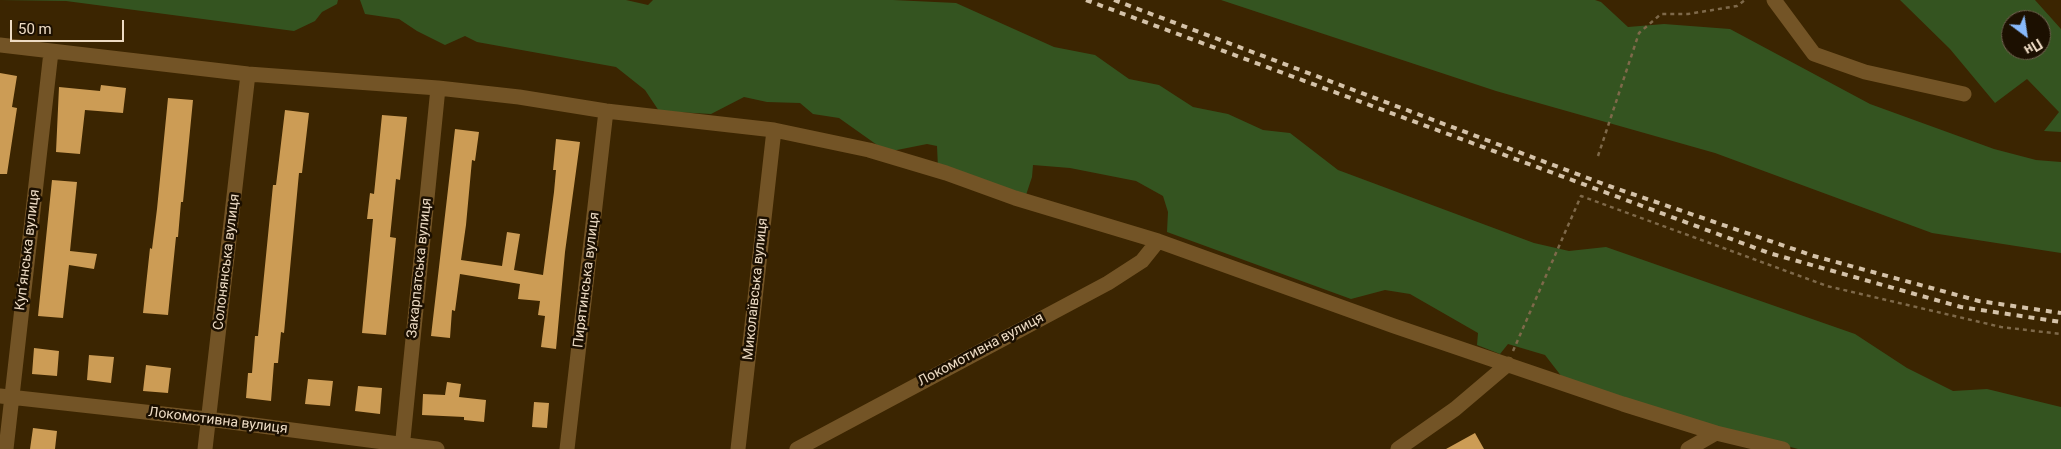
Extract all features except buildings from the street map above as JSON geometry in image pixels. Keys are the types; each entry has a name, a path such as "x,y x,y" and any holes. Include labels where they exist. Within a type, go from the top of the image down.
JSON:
{"street":[{"path":"1774,0 1814,54 1864,72 1964,94"},
{"path":"0,45 248,74 438,88 519,97 606,111 774,130 869,150 946,173 1015,198 1158,241 1508,364 1716,432 1783,449"},
{"name":"Купʼянська вулиця","path":"6,449 5,396 51,52"},
{"name":"Солонянська вулиця","path":"205,449 248,74"},
{"name":"Закарпатська вулиця","path":"402,448 438,88"},
{"name":"Пирятинська вулиця","path":"567,449 606,111"},
{"name":"Миколаївська вулиця","path":"738,449 774,130"},
{"name":"Локомотивна вулиця","path":"797,449 1108,283 1142,261 1158,241"},
{"path":"1398,449 1455,409 1508,364"},
{"name":"Локомотивна вулиця","path":"5,396 208,419 402,448 437,449"},
{"path":"1688,449 1716,432"}],"path":[{"path":"1598,156 1639,32 1661,14 1688,14 1737,6 1745,0"},
{"path":"1508,364 1581,196 1827,286 2000,327 2061,334"}],"green space":[{"path":"0,0 338,0 337,4 322,12 315,21 294,31 66,1"},
{"path":"360,0 626,0 648,5 653,0 893,0 956,3 1054,47 1095,55 1129,79 1159,85 1193,107 1228,114 1263,130 1290,133 1338,170 1534,243 1569,251 1606,247 1855,334 1907,368 1953,391 1987,389 2061,407 2061,449 1798,449 1712,426 1562,377 1545,355 1508,344 1500,354 1477,345 1478,333 1410,294 1385,290 1351,299 1167,232 1168,212 1163,196 1136,181 1070,168 1033,165 1032,177 1026,195 938,168 937,146 927,144 887,152 839,118 813,114 800,103 767,102 744,97 711,114 659,111 645,90 616,67 477,42 465,36 445,45 417,31 399,19 365,14"},
{"path":"1221,0 1595,0 1601,2 1628,27 1664,24 1730,29 1870,104 1994,149 2036,160 2061,162 2061,253 1932,233 1715,153 1496,91"},
{"path":"1900,0 2035,0 2044,10 2001,10 2001,60 2051,60 2051,18 2061,29 2061,132 2044,131 2059,112 2027,79 1995,103 1950,49"}],"railway":[{"path":"1086,0 1769,253 1961,307 2061,322"},
{"path":"1114,0 1609,186 1814,256 1979,301 2061,313"}]}
